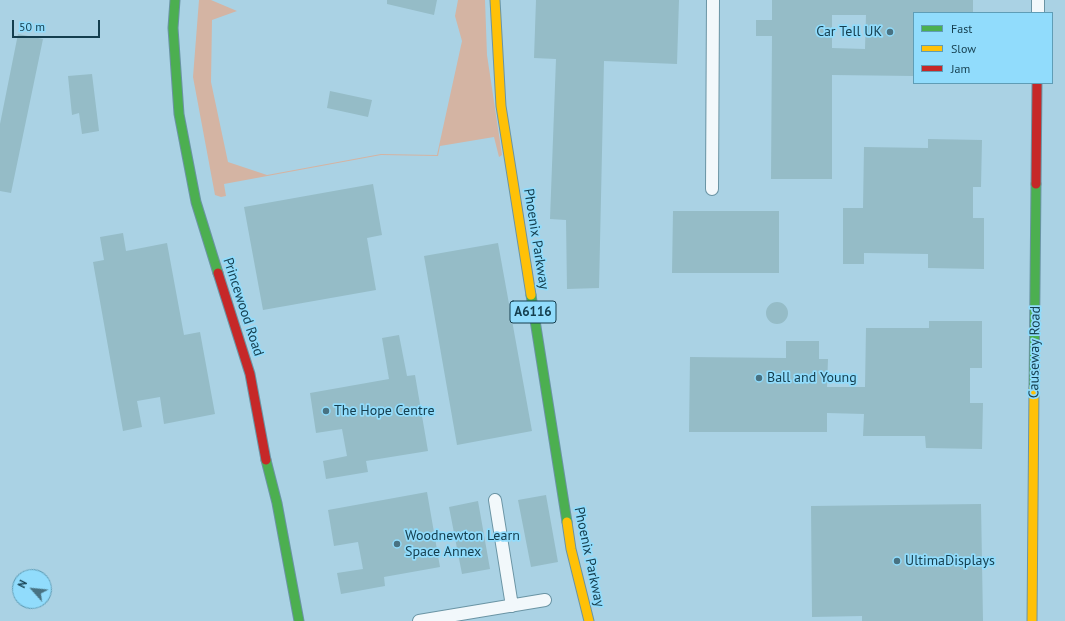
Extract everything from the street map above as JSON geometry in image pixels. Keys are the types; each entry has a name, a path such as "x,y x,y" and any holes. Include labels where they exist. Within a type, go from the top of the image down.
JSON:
{"street":[{"name":"Princewood Road","path":"175,0 172,28 179,114 196,202 250,374 264,450 277,503 299,621"},
{"name":"Phoenix Parkway","path":"495,0 501,106 571,549 589,621"},
{"path":"712,189 713,0"},
{"path":"1038,0 1038,12"},
{"name":"Causeway Road","path":"1032,621 1037,84"},
{"path":"495,500 512,606"},
{"path":"419,621 545,600"}],"shaded area":[{"path":"199,0 211,0 237,11 212,20 211,82 228,162 267,175 381,154 437,155 462,41 455,16 458,0 485,0 487,55 502,155 499,157 494,137 440,146 438,156 381,155 224,184 226,196 221,197 215,195 193,77"}],"building":[{"path":"387,0 437,0 434,15 387,4"},
{"path":"536,0 679,0 677,64 604,61 599,288 567,289 566,220 550,219 556,59 534,58"},
{"path":"772,0 973,0 973,12 913,12 913,76 832,75 832,179 771,179 772,36 756,36 756,20 772,20","holes":["832,15 866,15 865,49 832,48"]},
{"path":"18,34 43,39 11,193 0,191 0,124"},
{"path":"92,74 99,131 82,134 79,113 72,115 68,76"},
{"path":"330,91 372,100 368,117 327,108"},
{"path":"928,139 982,140 981,187 973,187 973,218 984,218 984,269 928,268 928,254 864,253 864,264 843,264 843,208 863,208 864,147 928,148"},
{"path":"373,184 382,235 367,238 376,290 263,310 244,207"},
{"path":"673,211 779,211 779,273 672,273"},
{"path":"123,233 126,251 167,243 184,335 200,332 215,414 164,424 160,397 137,401 142,427 123,431 93,262 104,260 100,237"},
{"path":"498,243 532,431 457,445 424,256"},
{"path":"777,302 785,305 788,313 785,321 777,324 769,321 766,313 769,305"},
{"name":"Ball and Young","path":"929,321 982,321 982,368 970,368 970,403 983,403 982,449 926,448 925,436 863,436 864,414 827,413 827,432 689,432 690,357 786,358 786,341 819,341 819,359 828,359 827,387 865,387 866,328 929,328"},
{"path":"399,335 407,376 415,375 428,451 366,461 368,472 326,479 323,461 347,456 342,429 316,433 310,393 389,379 382,338"},
{"name":"Woodnewton Learn Space Annex","path":"427,492 440,567 384,577 385,586 341,594 337,573 363,569 358,542 334,546 328,510"},
{"path":"546,495 558,562 531,567 518,500"},
{"path":"478,501 490,569 462,574 449,507"},
{"name":"UltimaDisplays","path":"981,504 983,621 862,621 862,616 812,617 811,506"}],"traffic: fast":[{"path":"175,0 173,28 179,114 196,202 218,273"},
{"path":"1034,388 1036,184"},
{"path":"531,295 567,522"},
{"path":"266,460 277,503 299,621"}],"traffic: slow":[{"path":"495,0 501,106 531,295"},
{"path":"1032,621 1034,388"},
{"path":"567,522 571,549 589,621"}],"traffic: jam":[{"path":"1036,184 1037,84"},
{"path":"218,273 250,374 266,460"}],"place":[{"name":"Car Tell UK","path":"890,32"},
{"name":"Ball and Young","path":"759,378"},
{"name":"The Hope Centre","path":"326,411"},
{"name":"Woodnewton Learn Space Annex","path":"397,544"},
{"name":"UltimaDisplays","path":"897,561"}]}
